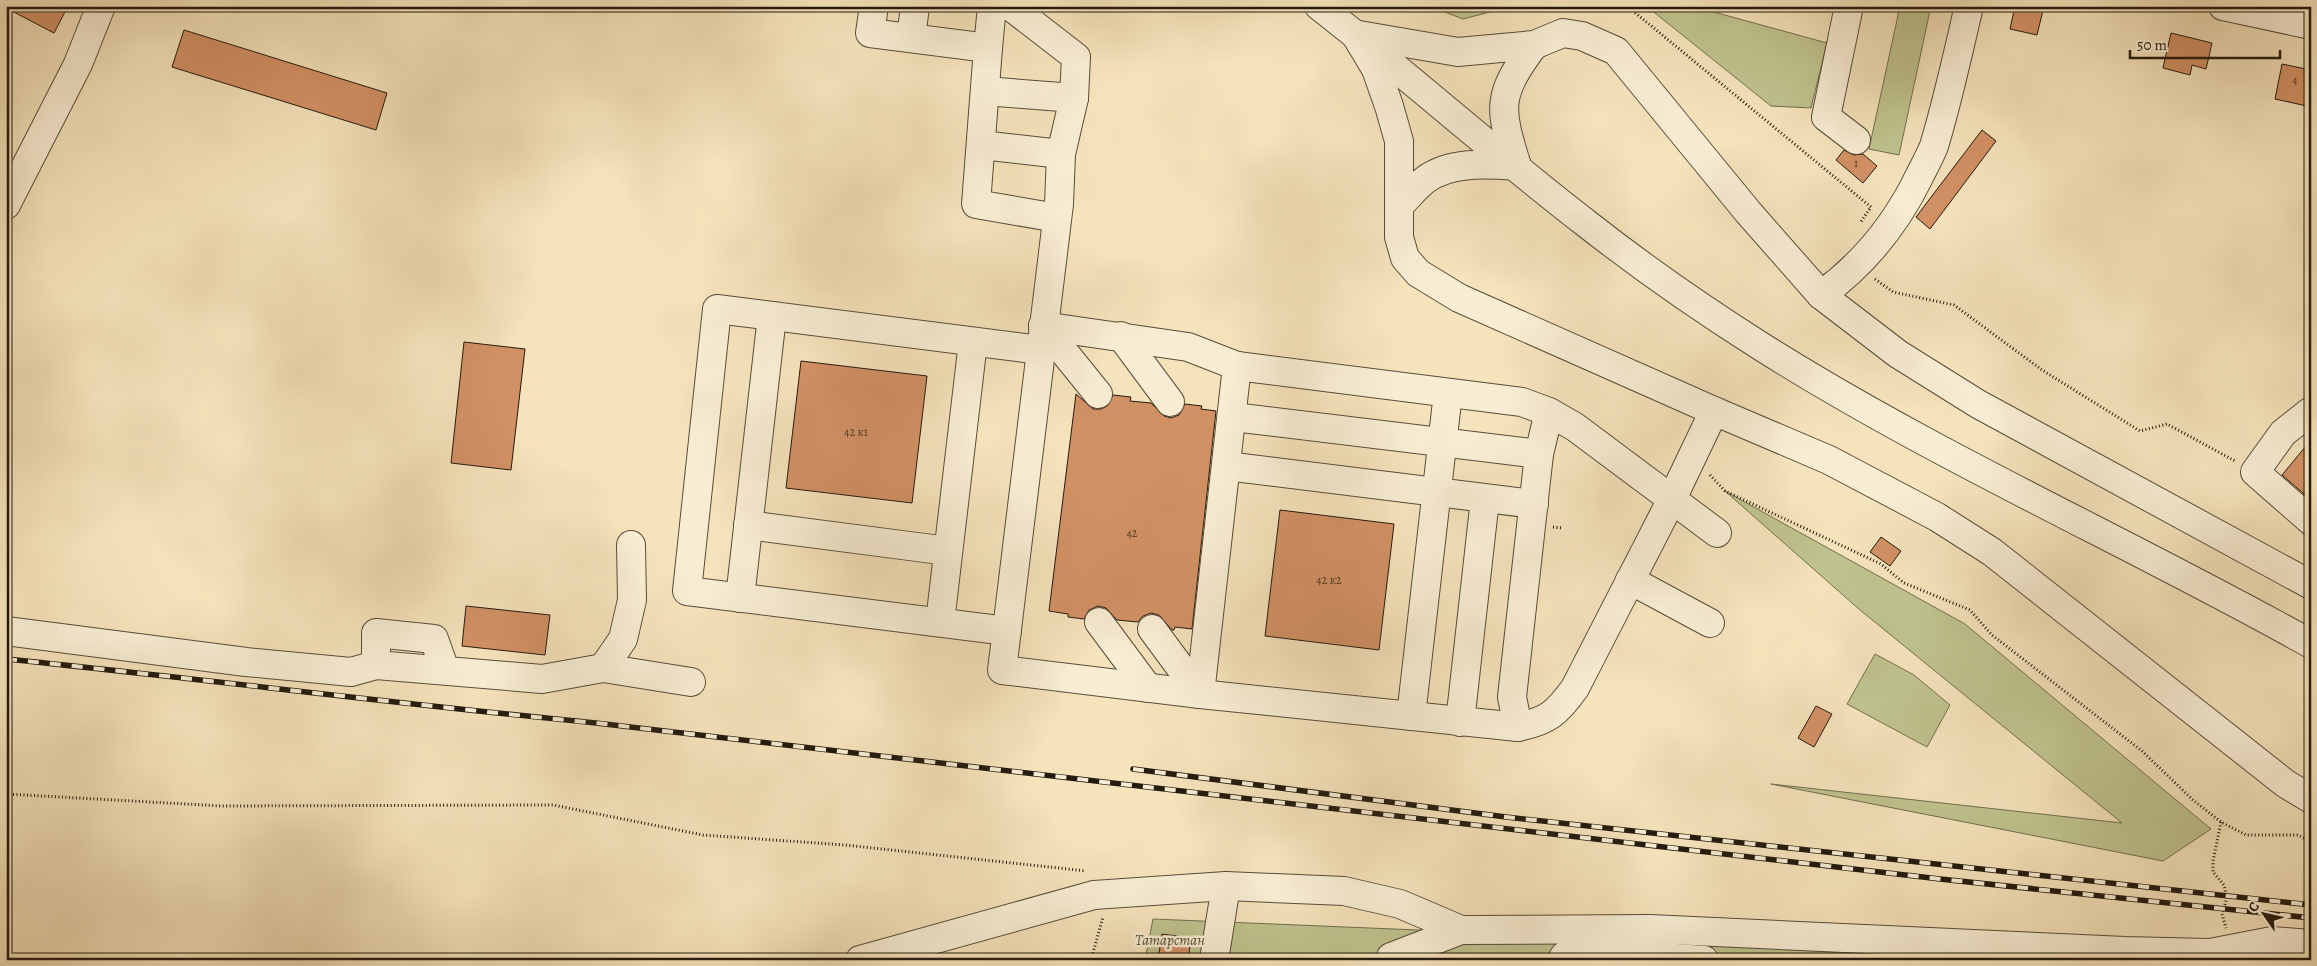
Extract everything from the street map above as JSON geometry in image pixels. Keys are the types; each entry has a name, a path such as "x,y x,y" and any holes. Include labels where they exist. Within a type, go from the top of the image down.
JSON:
{"street":[{"path":"6,205 78,64 101,6"},
{"path":"874,6 870,33 988,48"},
{"path":"911,38 915,6"},
{"path":"992,6 976,204 1057,218"},
{"path":"1010,6 1076,58 1074,98 1062,154 1057,218 1002,670 1200,694 1460,722 1518,727 1544,720 1562,706 1575,688 1672,499 1714,411"},
{"path":"1320,6 1586,224 1664,282 1760,345 1834,391 1962,461 2247,608 2311,644"},
{"path":"1849,6 1826,117 1856,140"},
{"path":"1821,295 1845,278 1857,266 1890,227 1906,204 1933,147 1969,6"},
{"path":"2223,6 2311,25"},
{"path":"1355,34 1458,52 1534,45 1563,33 1582,36 1616,51 1748,212 1821,295 1898,354 1978,404 2311,585"},
{"path":"1355,34 1376,69 1390,106 1399,141 1400,205 1398,237 1405,258 1418,273 1459,298 1714,411 1830,460 1937,517 1992,552 2286,784 2311,799"},
{"path":"1517,166 1505,126 1504,98 1516,70 1534,45"},
{"path":"985,91 1074,98"},
{"path":"981,145 1062,154"},
{"path":"1400,205 1425,180 1445,169 1482,164 1517,166"},
{"path":"1007,631 687,591 717,309 973,342 1121,336 1188,347 1238,366 1522,402 1549,412 1575,427 1717,533"},
{"path":"740,598 772,316"},
{"path":"1121,336 1170,402"},
{"path":"1042,338 1098,394"},
{"path":"940,622 973,342"},
{"path":"1200,694 1238,366"},
{"path":"1411,716 1435,492 1448,393"},
{"path":"2311,411 2283,434 2255,472 2311,521"},
{"path":"1518,727 1512,697 1539,454 1549,412"},
{"path":"1233,417 1539,454"},
{"path":"1226,466 1534,504"},
{"path":"1460,722 1485,499"},
{"path":"748,525 948,551"},
{"path":"603,668 623,638 632,600 631,545"},
{"path":"1630,580 1710,623"},
{"path":"1099,622 1148,688"},
{"path":"1152,628 1200,694"},
{"path":"6,631 246,662 350,672 376,666 542,679 603,668 691,682"},
{"path":"860,960 1094,895 1226,886 1344,891 1400,904 1460,930"},
{"path":"1214,960 1226,886"},
{"path":"1390,960 1391,957 1460,930 1650,929 2217,954 2272,941 2311,944"},
{"path":"1562,960 1564,956 1574,952 1704,960"}],"path":[{"path":"1627,6 1871,207"},
{"path":"1857,266 1892,292 1954,305 2042,370 2140,430 2167,424 2255,472"},
{"path":"1693,456 1726,491 1881,564 1904,583 1970,610 1992,635 2142,751 2193,800 2221,822 2246,835 2298,835 2311,842"},
{"path":"6,794 222,806 553,805 703,834 844,845 1089,872"},
{"path":"2217,954 2222,914 2227,898 2224,885 2213,872 2212,861 2221,822"},
{"path":"1091,960 1110,894"}],"green space":[{"path":"1429,6 1513,6 1463,19"},
{"path":"1651,6 1692,6 1827,43 1811,108 1771,106 1650,9"},
{"path":"1900,6 1931,6 1899,155 1869,149"},
{"path":"1725,491 1965,624 2211,829 2163,861 1771,784 2122,823 1860,610"},
{"path":"1875,654 1914,675 1950,705 1927,747 1847,704"},
{"name":"Татарстан","path":"1153,919 2139,960 1145,960"},
{"path":"2281,953 2311,958 2311,960 2280,960"}],"building":[{"path":"6,6 68,6 54,33 6,8"},
{"path":"2015,6 2044,6 2037,35 2010,29"},
{"path":"184,30 387,93 376,130 172,67"},
{"path":"2171,33 2212,43 2206,69 2192,65 2190,75 2163,68"},
{"path":"2282,64 2311,70 2311,90 2307,106 2275,99"},
{"path":"1982,130 1996,141 1930,229 1916,217"},
{"path":"1844,150 1854,155 1863,154 1877,166 1863,183 1836,160"},
{"path":"464,342 525,349 511,470 451,463"},
{"path":"801,361 927,376 912,503 786,488"},
{"path":"1076,394 1093,409 1101,409 1107,406 1113,395 1131,397 1130,401 1151,403 1164,416 1171,418 1179,415 1185,404 1202,406 1201,409 1216,411 1192,629 1175,627 1172,630 1159,615 1151,613 1143,616 1138,622 1117,620 1106,608 1098,606 1089,610 1084,619 1068,617 1068,614 1049,611"},
{"path":"2311,440 2311,500 2282,475"},
{"path":"1280,510 1394,524 1379,650 1265,636"},
{"path":"1881,537 1901,551 1890,566 1870,552"},
{"path":"466,606 550,615 545,655 462,646"},
{"path":"1816,706 1832,714 1814,747 1798,738"},
{"path":"1162,934 1191,938 1188,960 1158,960"}],"railway":[{"path":"6,659 596,723 1940,879 2311,918"},
{"path":"1133,769 1506,817 2311,905"}]}
